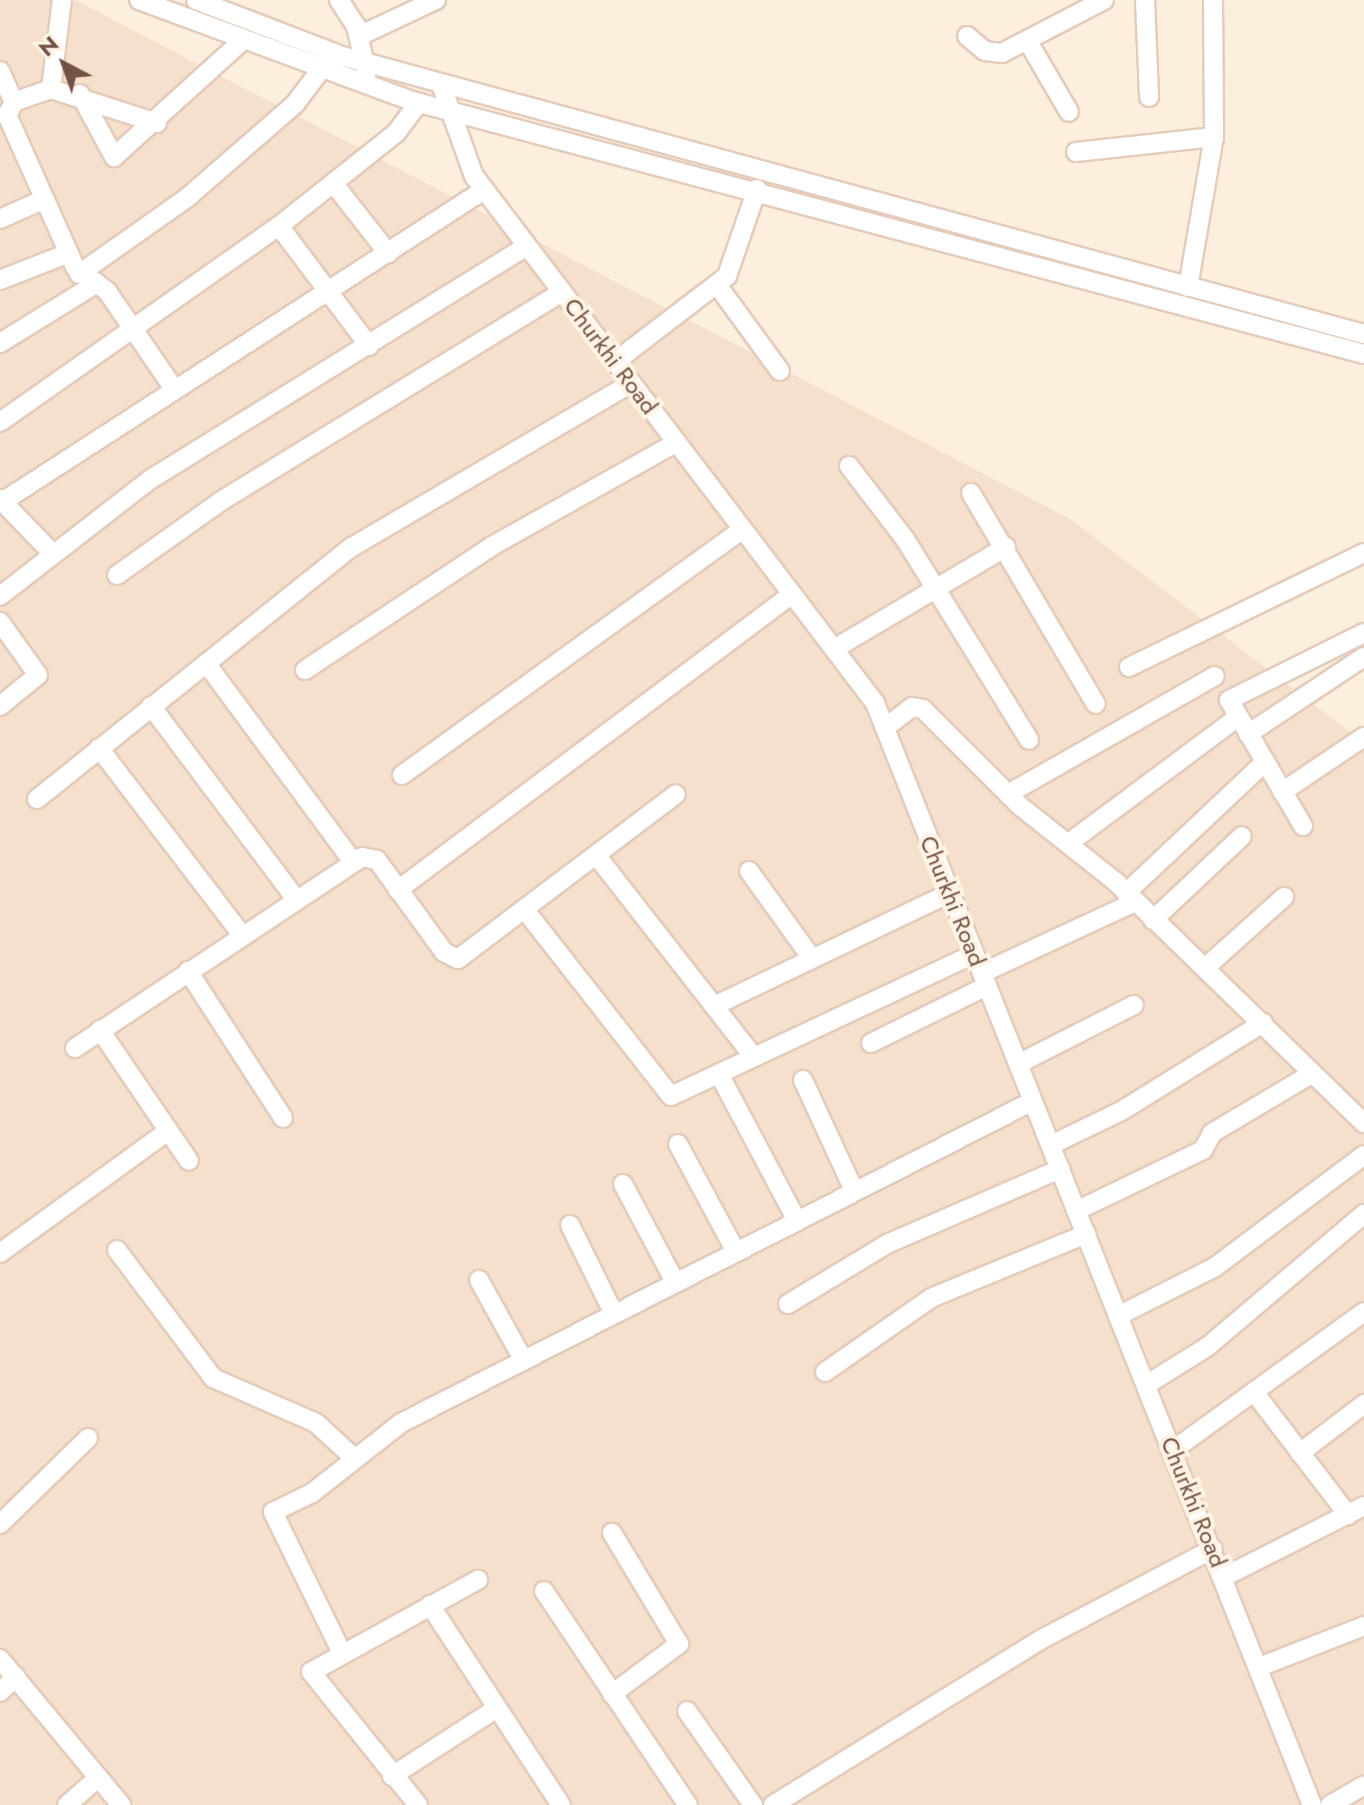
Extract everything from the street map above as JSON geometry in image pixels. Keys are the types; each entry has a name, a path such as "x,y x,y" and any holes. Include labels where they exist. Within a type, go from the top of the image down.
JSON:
{"street":[{"path":"51,89 62,0"},
{"path":"139,0 367,88 757,189 1364,354"},
{"path":"196,0 366,63 1364,334"},
{"path":"339,0 359,36 366,63 367,88"},
{"path":"359,36 436,0"},
{"path":"967,36 993,54 1104,0"},
{"path":"1145,0 1149,97"},
{"path":"1188,287 1214,137 1213,0"},
{"path":"1027,40 1069,112"},
{"path":"80,94 108,155 157,123 242,41"},
{"path":"79,274 188,197 295,104 321,72 331,52"},
{"path":"0,71 14,102"},
{"name":"Churkhi Road","path":"441,84 445,110 484,190 834,649 885,728 1312,1805"},
{"path":"157,123 80,94 51,89 14,102 7,115 79,274 97,283 135,330 172,386"},
{"path":"0,422 279,226 396,133 419,103"},
{"path":"1076,152 1214,137"},
{"path":"0,147 18,140"},
{"path":"334,184 388,253"},
{"path":"616,361 718,286 735,261 757,189"},
{"path":"51,552 1,500 172,386 328,291 484,190"},
{"path":"0,219 45,199"},
{"path":"279,226 369,346"},
{"path":"0,596 51,552 151,479 527,246"},
{"path":"0,280 69,253"},
{"path":"0,343 97,283"},
{"path":"718,286 780,371"},
{"path":"117,575 221,501 562,292"},
{"path":"37,799 151,706 401,514 632,383"},
{"path":"305,670 492,546 677,442"},
{"path":"849,466 936,588 1029,740"},
{"path":"971,493 1006,547 1096,704"},
{"path":"402,775 743,529"},
{"path":"834,649 1006,547"},
{"path":"1129,667 1364,553"},
{"path":"398,890 792,594"},
{"path":"0,622 38,675 0,706"},
{"path":"1303,826 1238,717 1232,695 1364,633"},
{"path":"1248,734 1364,657"},
{"path":"206,663 353,862"},
{"path":"1008,794 1215,676"},
{"path":"151,706 296,899"},
{"path":"885,728 912,707 923,709 1008,794 1131,897 1206,967 1364,1123"},
{"path":"1069,843 1238,717"},
{"path":"1282,792 1364,737"},
{"path":"99,748 241,934"},
{"path":"871,1043 1131,897 1265,762"},
{"path":"75,1048 241,934 353,862 370,856 450,958 468,954 676,794"},
{"path":"1153,920 1242,836"},
{"path":"596,855 754,1057"},
{"path":"749,871 811,957"},
{"path":"716,1005 950,893"},
{"path":"1206,967 1284,897"},
{"path":"525,910 671,1096 974,954"},
{"path":"188,971 283,1118"},
{"path":"1018,1064 1134,1005"},
{"path":"1051,1145 1123,1110 1263,1023"},
{"path":"100,1030 189,1161"},
{"path":"1076,1211 1203,1150 1212,1133 1313,1073"},
{"path":"719,1074 795,1217"},
{"path":"803,1080 853,1188"},
{"path":"1348,1107 1364,1095"},
{"path":"341,1651 272,1520 352,1456 523,1359 734,1248 1033,1101"},
{"path":"0,1253 168,1131"},
{"path":"678,1144 734,1248"},
{"path":"1118,1316 1215,1267 1364,1155"},
{"path":"788,1304 887,1244 1060,1169"},
{"path":"623,1184 674,1280"},
{"path":"1146,1385 1207,1347 1364,1214"},
{"path":"570,1225 613,1312"},
{"path":"825,1372 931,1298 1086,1234"},
{"path":"117,1250 213,1378 316,1423 352,1456"},
{"path":"479,1280 523,1359"},
{"path":"1172,1451 1364,1312"},
{"path":"1224,1577 1356,1511 1300,1453 1254,1392"},
{"path":"1300,1453 1364,1404"},
{"path":"0,1524 88,1438"},
{"path":"612,1533 679,1644 612,1694"},
{"path":"773,1805 1042,1639 1213,1549"},
{"path":"418,1805 311,1672 341,1651 478,1580"},
{"path":"544,1591 688,1805"},
{"path":"430,1605 494,1710 561,1805"},
{"path":"1259,1667 1364,1626"},
{"path":"0,1659 121,1805"},
{"path":"0,1692 16,1677"},
{"path":"392,1776 494,1710"},
{"path":"687,1711 753,1805"},
{"path":"67,1805 98,1778"},
{"path":"1330,1805 1364,1785"}],"shaded area":[{"path":"0,0 75,0 1072,520 1364,743 1364,1805 0,1805"}]}
